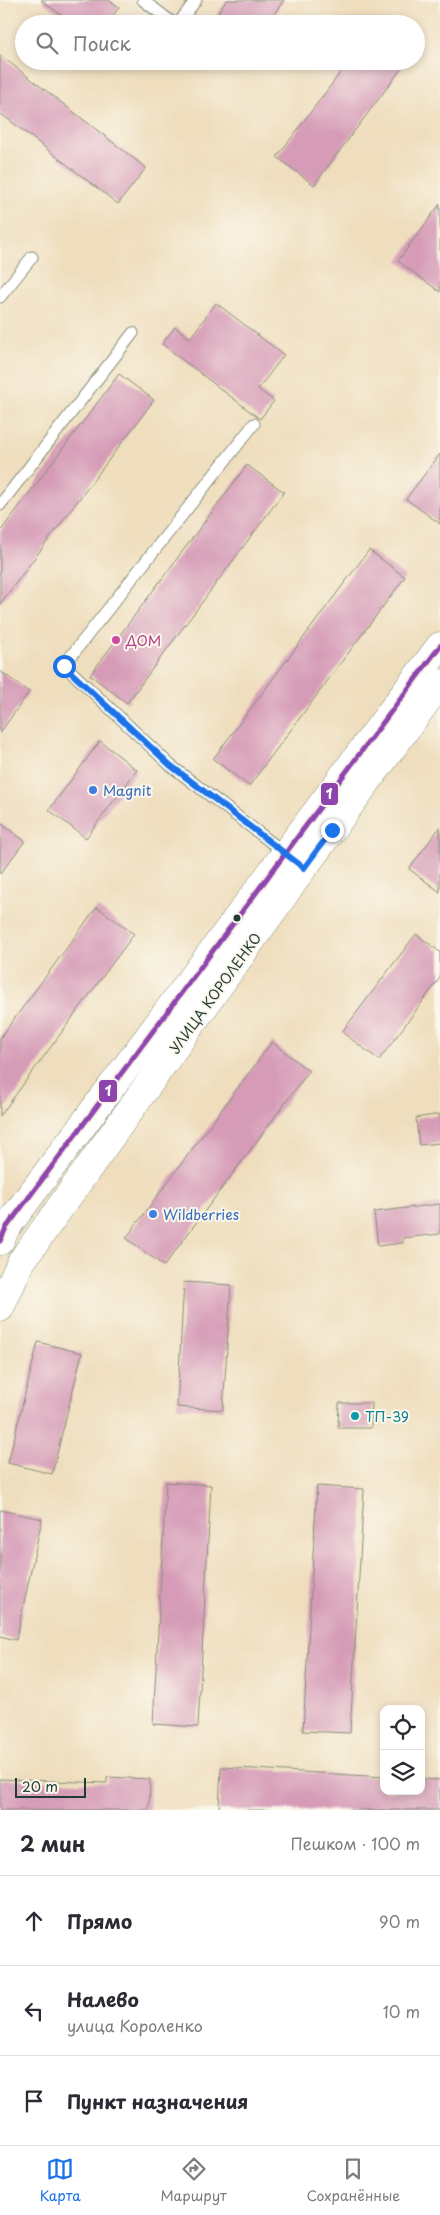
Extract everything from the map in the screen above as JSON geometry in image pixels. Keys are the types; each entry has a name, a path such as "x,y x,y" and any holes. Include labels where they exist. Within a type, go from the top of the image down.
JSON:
{"street":[{"name":"УЛИЦА КОРОЛЕНКО","path":"0,1308 21,1262 440,646"},
{"name":"УЛИЦА КОРОЛЕНКО","path":"0,1241 12,1220 295,860 440,683"}],"lane":[{"path":"143,0 162,15"},
{"path":"185,15 196,0"},
{"path":"0,297 32,257"},
{"path":"0,505 132,333"},
{"path":"254,424 64,666 170,765 295,860"}],"building":[{"path":"41,0 109,0 119,7 113,15 61,15"},
{"path":"227,0 284,0 273,15 216,15"},
{"path":"0,55 15,67 15,70 19,70 146,168 118,204 0,113"},
{"path":"342,70 400,70 314,185 277,157"},
{"path":"440,204 440,292 398,261"},
{"path":"216,303 284,355 258,389 274,401 260,419 162,344 175,327 190,338"},
{"path":"119,374 154,400 0,604 0,532"},
{"path":"440,454 440,524 406,499"},
{"path":"247,465 284,492 127,703 90,675"},
{"path":"369,550 405,577 249,786 213,759"},
{"path":"0,671 29,692 0,733"},
{"name":"Magnit","path":"100,741 137,770 86,838 49,810"},
{"path":"0,823 25,841 0,874"},
{"path":"440,827 440,892 409,869"},
{"path":"97,907 134,934 0,1116 0,1038"},
{"path":"416,934 440,952 440,978 379,1060 342,1032"},
{"path":"272,1042 309,1071 164,1266 126,1238"},
{"path":"440,1114 440,1143 419,1145 416,1118"},
{"path":"440,1204 440,1234 403,1238 403,1243 378,1246 374,1212"},
{"path":"184,1282 231,1285 223,1410 177,1407"},
{"path":"38,1342 82,1353 52,1474 8,1463"},
{"name":"ТП-39","path":"339,1403 372,1403 371,1428 338,1428"},
{"path":"166,1482 211,1485 198,1727 153,1724"},
{"path":"317,1486 364,1489 350,1733 303,1731"},
{"path":"0,1510 42,1519 16,1640 0,1636"},
{"path":"221,1767 380,1777 380,1795 425,1795 425,1779 440,1780 440,1810 219,1810"},
{"path":"107,1777 150,1779 149,1810 0,1810 0,1779 107,1783"}],"transit line":[{"name":"1","path":"0,1241 6,1228 440,646"}],"place":[{"name":"ДОМ","path":"116,640"},
{"name":"Magnit","path":"93,790"},
{"name":"Wildberries","path":"153,1214"},
{"name":"ТП-39","path":"355,1416"}],"route":[{"path":"64,666 170,765 304,868 332,830"}]}
